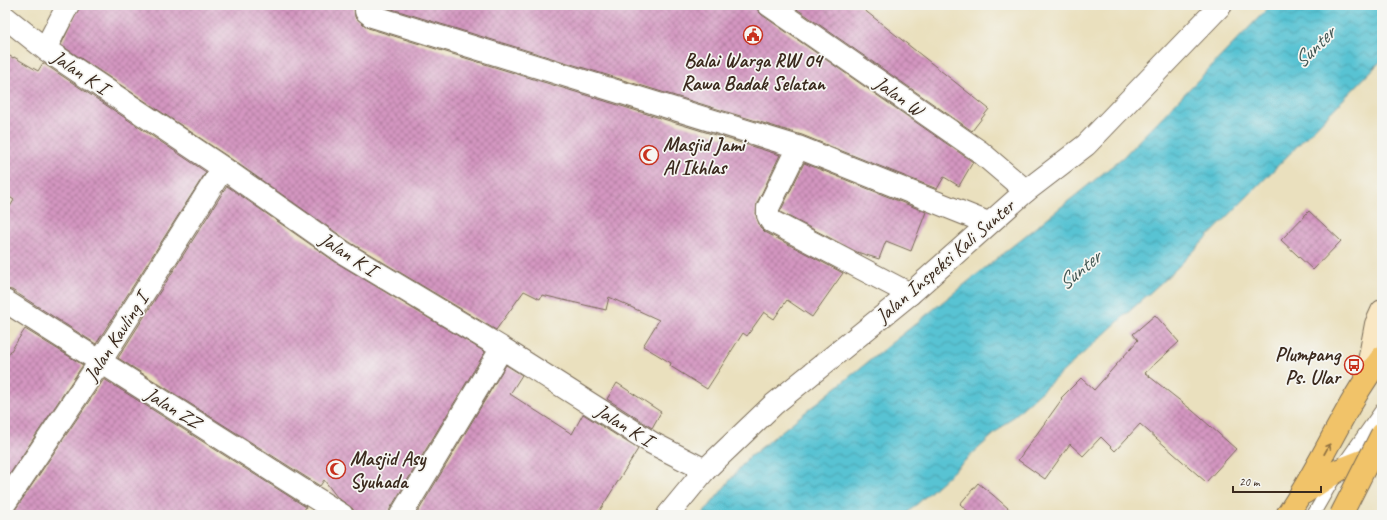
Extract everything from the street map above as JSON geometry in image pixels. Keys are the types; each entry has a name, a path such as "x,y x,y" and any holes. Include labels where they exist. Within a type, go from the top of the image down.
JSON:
{"highway":[{"path":"1287,515 1301,495 1366,377 1382,357"},
{"path":"1341,515 1382,434"},
{"path":"1301,495 1339,470 1362,461 1382,462"}],"main road":[{"path":"1366,377 1374,332 1382,311"}],"street":[{"path":"45,49 68,5"},
{"path":"366,5 366,11 372,16 798,147 988,223"},
{"name":"Jalan W","path":"769,5 978,151 1026,191"},
{"name":"Jalan Inspeksi Kali Sunter","path":"668,515 705,470 773,405 910,294 988,223 1026,191 1086,145 1221,5"},
{"name":"Jalan K I","path":"5,17 45,49 223,168 344,253 502,348 652,443 705,470"},
{"path":"798,147 768,208 768,215 771,221 910,294"},
{"name":"Jalan Kavling I","path":"5,503 100,362 223,168"},
{"name":"Jalan ZZ","path":"5,301 342,515"},
{"path":"401,515 502,348"}],"lane":[{"path":"1313,515 1339,470 1382,409"}],"water":[{"name":"Sunter","path":"1271,5 1382,5 1382,60 1176,269 905,515 702,515 747,459 1122,158"}],"building":[{"path":"80,5 354,5 355,17 368,28 780,155 757,203 756,215 760,227 765,232 843,273 812,317 787,300 774,319 764,312 747,336 743,333 707,389 670,366 671,363 643,346 659,320 609,297 606,310 542,295 540,299 524,291 496,330 351,243 230,158 61,45"},
{"path":"379,5 757,5 758,11 762,15 973,162 959,186 944,177 937,189 802,135"},
{"path":"791,5 858,5 989,109 972,131"},
{"path":"5,53 38,71 43,63 206,172 96,344 12,290 5,289 5,215 14,200 5,194"},
{"path":"804,163 926,212 911,251 886,241 879,259 857,252 780,212"},
{"path":"227,186 337,263 485,352 390,509 389,515 354,515 353,509 337,497 324,480 320,486 118,358"},
{"path":"1309,211 1341,241 1313,270 1281,240"},
{"path":"1155,315 1179,342 1145,373 1193,411 1236,449 1206,482 1140,424 1115,451 1101,437 1083,456 1070,444 1045,479 1018,460 1062,399 1061,398 1081,378 1094,390 1138,340 1133,334"},
{"path":"25,329 83,365 5,481 5,360"},
{"path":"506,365 522,375 510,394 572,434 583,414 638,449 597,515 416,515"},
{"path":"104,379 306,507 301,515 7,515 15,510"},
{"path":"617,383 661,412 652,428 607,399"},
{"path":"978,483 1016,515 972,515 960,504"}],"place":[{"name":"Balai Warga RW 04 Rawa Badak Selatan","path":"753,35"},
{"name":"Masjid Jami Al Ikhlas","path":"649,155"},
{"name":"Plumpang Ps. Ular","path":"1354,365"},
{"name":"Masjid Asy Syuhada","path":"336,469"}]}
